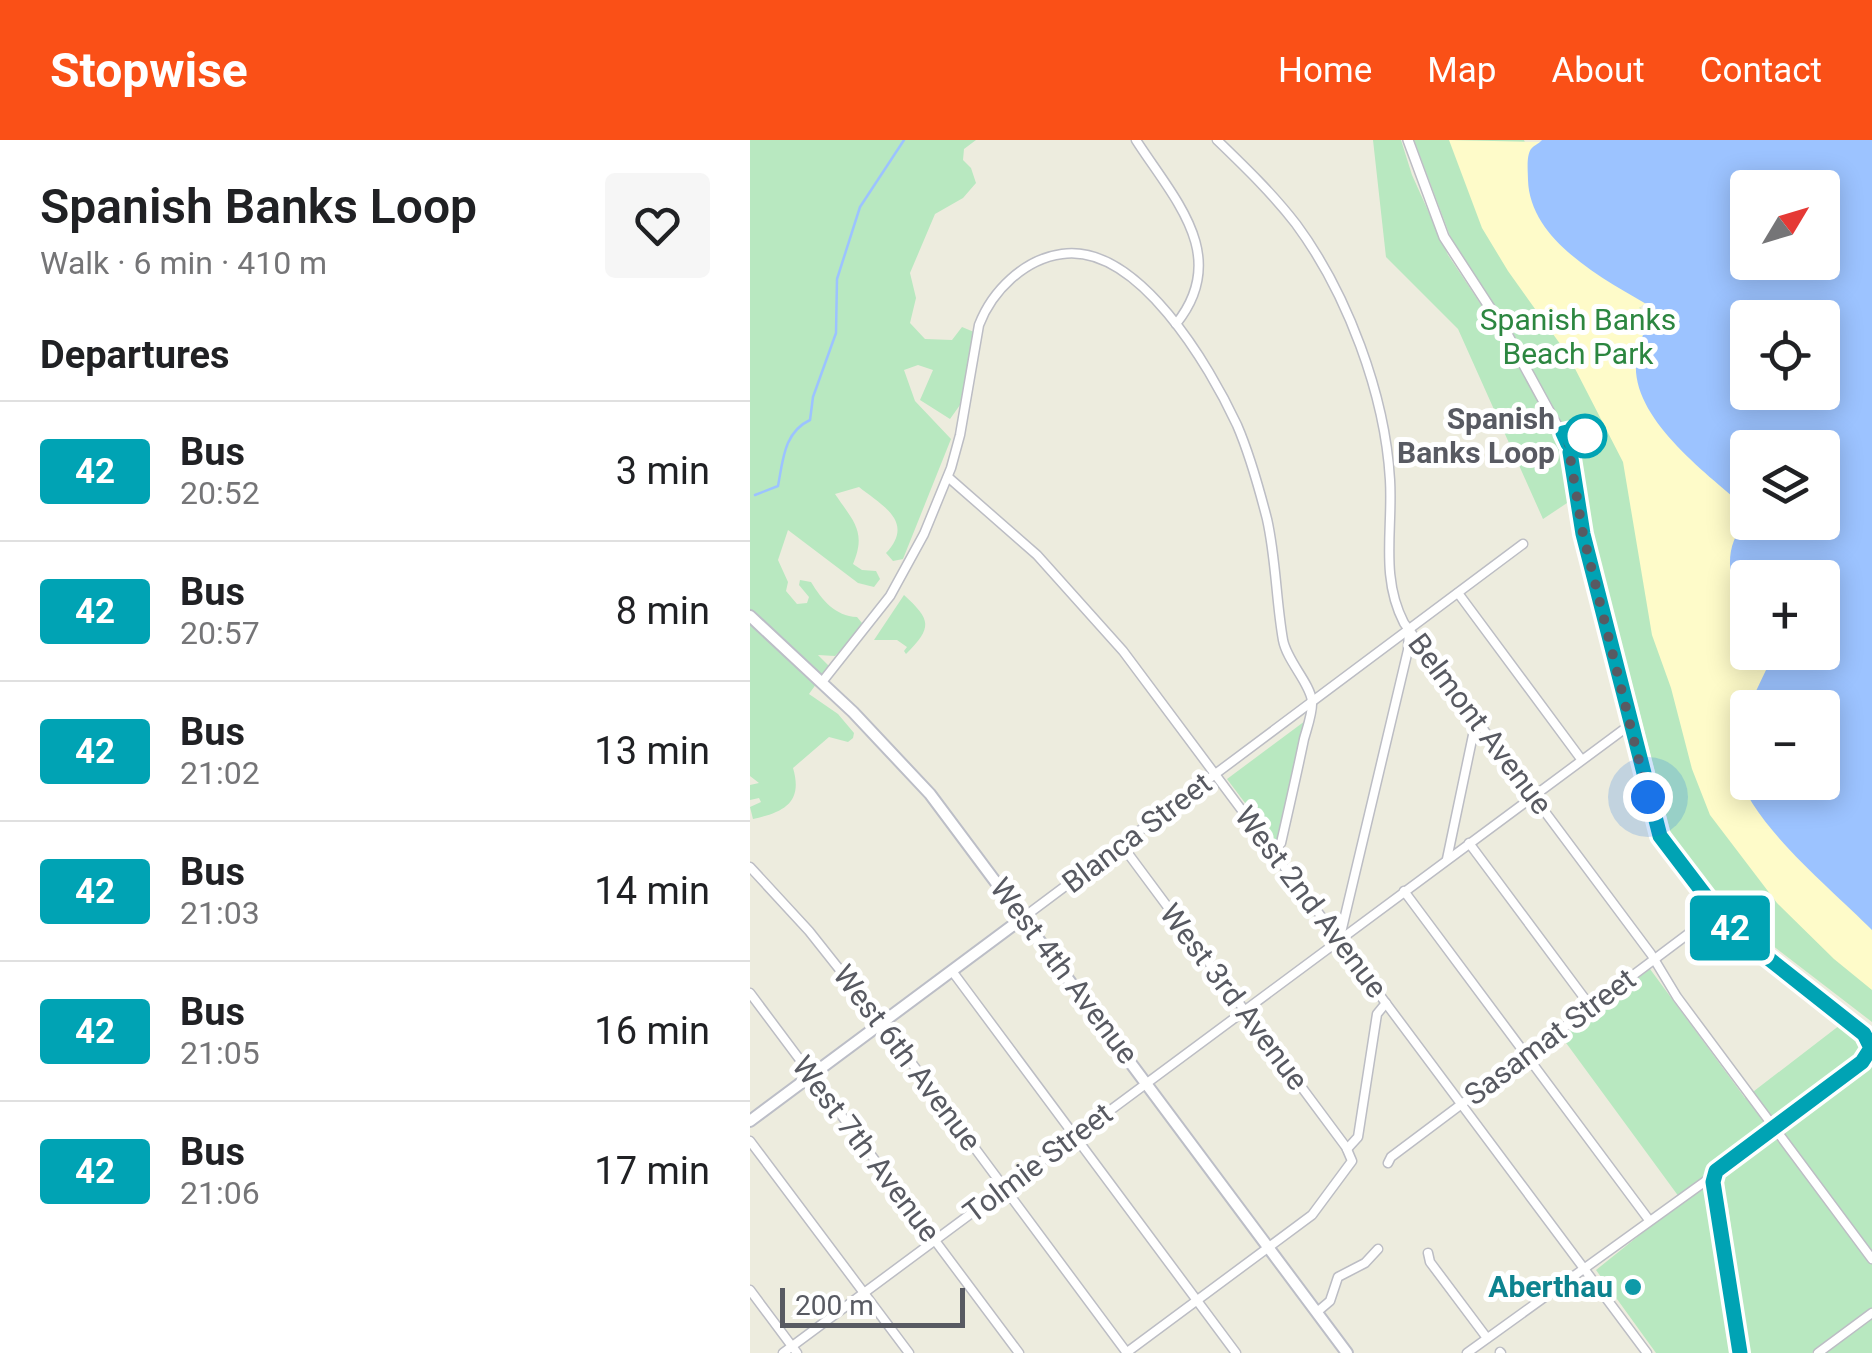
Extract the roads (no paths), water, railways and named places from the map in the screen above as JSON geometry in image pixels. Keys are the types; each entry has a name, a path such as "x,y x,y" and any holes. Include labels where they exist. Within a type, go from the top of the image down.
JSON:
{"main road":[{"name":"West 4th Avenue","path":"750,616 912,773 1148,1082 1347,1353"},
{"name":"Blanca Street","path":"750,1120 1024,917"}],"street":[{"path":"1136,140 1185,216 1200,254 1196,296 1176,324"},
{"name":"Belmont Avenue","path":"1217,140 1260,182 1304,236 1332,283 1357,340 1381,415 1390,479 1390,588 1409,629 1872,1259"},
{"path":"1408,140 1444,237 1508,334 1568,444 1583,534 1660,836 1716,913 1864,1034 1871,1048 1862,1062 1714,1175 1467,1353"},
{"path":"822,682 890,596 924,534 960,435 979,325 986,306 999,290 1033,264 1053,255 1070,253 1114,266 1147,290 1176,324 1225,401 1251,463 1276,567 1284,644 1312,702 1281,842 1274,851"},
{"name":"West 2nd Avenue","path":"948,476 1038,555 1131,661 1646,1353"},
{"name":"Blanca Street","path":"1024,917 1523,544"},
{"path":"1458,593 1581,759"},
{"path":"1339,939 1408,648 1409,629"},
{"name":"Tolmie Street","path":"783,1353 794,1350 934,1240 1630,724"},
{"path":"1447,859 1473,735 1481,726"},
{"path":"1469,843 1590,1007"},
{"name":"West 3rd Avenue","path":"1121,844 1347,1149"},
{"name":"West 6th Avenue","path":"750,867 882,1022 1127,1353"},
{"path":"1404,891 1649,1220"},
{"name":"Sasamat Street","path":"1388,1163 1391,1156 1716,913"},
{"path":"952,971 1236,1353"},
{"name":"West 7th Avenue","path":"750,993 1019,1353"},
{"path":"1127,1353 1317,1208 1350,1165 1347,1149 1358,1137 1376,1014 1386,1004"},
{"path":"750,1141 909,1353"},
{"path":"1714,1175 1740,1353"},
{"path":"1317,1312 1330,1301 1338,1278 1365,1263 1378,1250"},
{"path":"1428,1253 1430,1262 1488,1338"},
{"path":"750,1290 794,1350"},
{"path":"1818,1353 1872,1313"}],"water":[{"path":"1542,140 1872,140 1872,930 1815,876 1751,800 1840,800 1840,690 1757,690 1766,670 1840,670 1840,560 1730,560 1735,540 1840,540 1840,430 1730,430 1730,494 1694,463 1659,425 1638,384 1637,356 1649,310 1655,309 1575,258 1542,223 1532,203 1528,180 1532,148"}],"waterway":[{"path":"755,495 778,486 790,439 810,420 813,397 836,333 837,279 860,207 904,140"}],"place":[{"name":"Spanish Banks Loop","path":"1585,436"},
{"name":"Aberthau","path":"1633,1287"}],"park label":[{"name":"Spanish Banks Beach Park","path":"1578,337"}]}
